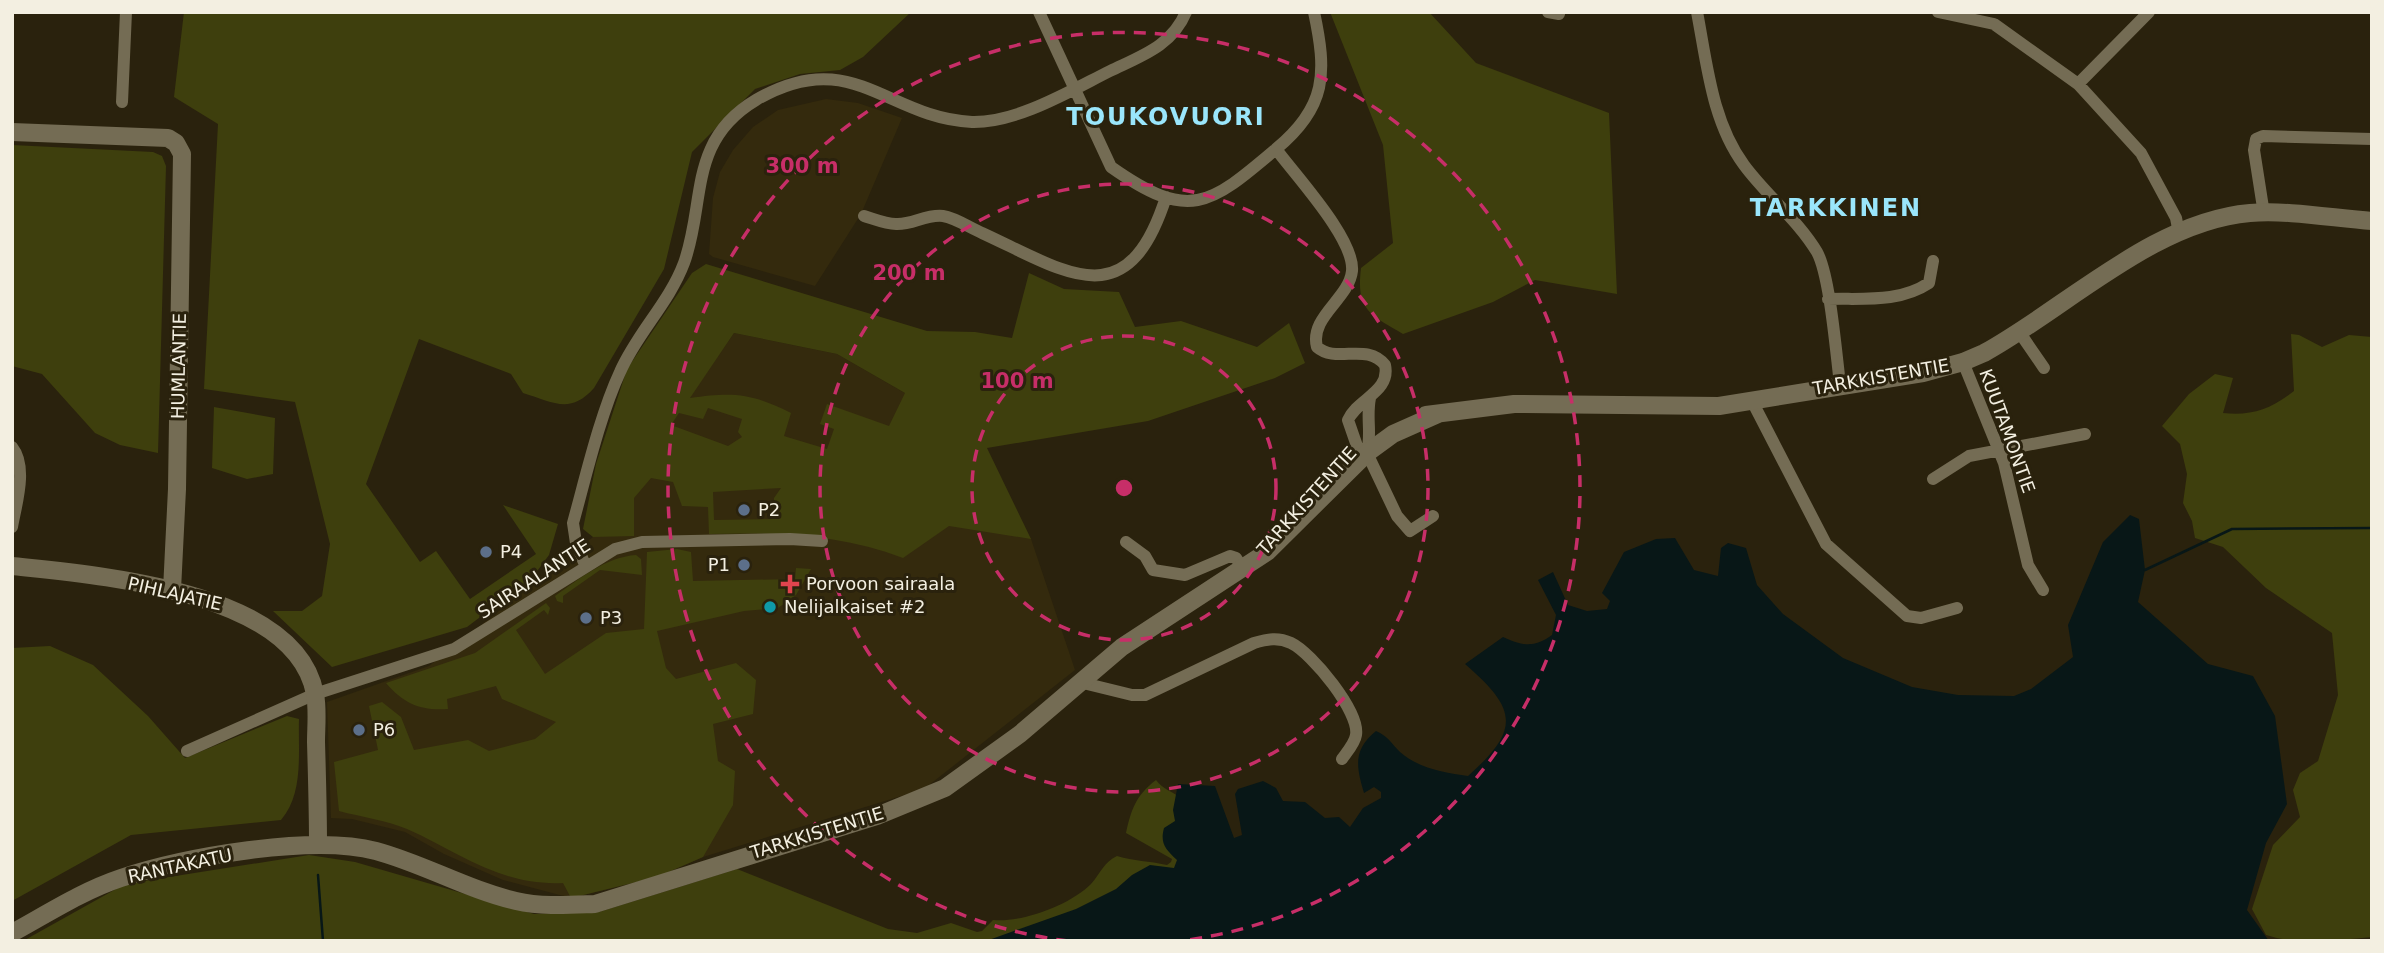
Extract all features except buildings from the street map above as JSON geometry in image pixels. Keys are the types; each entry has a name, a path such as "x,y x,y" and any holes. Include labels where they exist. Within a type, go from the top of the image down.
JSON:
{"street":[{"path":"122,102 126,12"},
{"path":"1039,12 1111,167 1166,197 1193,203 1215,197 1276,149 1308,115 1319,90 1323,55 1314,12"},
{"path":"585,565 576,543 573,523 620,372 666,302 685,262 705,161 718,137 736,117 756,100 790,86 822,79 846,80 868,87 937,118 973,122 998,120 1075,88 1167,42 1186,12"},
{"path":"1697,12 1712,87 1729,142 1743,165 1817,253 1828,299 1840,384"},
{"path":"1938,12 1994,24 2078,84 2141,153 2176,218 2179,233"},
{"path":"2078,84 2149,12"},
{"name":"HUMLANTIE","path":"12,132 168,138 176,143 184,166 172,590"},
{"path":"2264,214 2254,150 2256,139 2263,136 2372,139"},
{"path":"1276,149 1348,248 1352,270 1349,280 1320,323 1315,338 1322,351 1367,353 1382,361 1386,375 1370,398 1360,404 1348,420 1365,444 1397,516 1410,531 1433,516"},
{"path":"864,216 896,224 944,216 1062,271 1088,278 1114,272 1136,260 1152,235 1166,197"},
{"name":"TARKKISTENTIE","path":"318,844 346,845 386,854 517,901 561,906 595,904 877,816 945,788 1020,734 1122,647 1248,564 1315,488 1365,444 1438,414 1514,404 1683,408 1752,401 1840,384 1906,376 1964,362 2020,332 2122,264 2179,233 2222,218 2264,214 2372,221"},
{"path":"1828,299 1896,297 1913,293 1929,283 1933,261"},
{"path":"2020,332 2044,368"},
{"name":"KUUTAMONTIE","path":"1964,362 2009,480 2028,565 2043,590"},
{"path":"1365,444 1370,398"},
{"path":"1752,401 1830,548 1907,616 1921,618 1957,608"},
{"path":"1933,479 1969,456 2085,433"},
{"path":"12,447 17,452 20,480 12,527"},
{"name":"SAIRAALANTIE","path":"187,751 315,694 454,649 585,565 615,549 642,542 790,539 822,541"},
{"path":"1126,542 1145,556 1153,570 1170,574 1185,575 1230,556 1248,564"},
{"name":"PIHLAJATIE","path":"12,566 172,590 230,607 274,631 303,666 315,694 318,844"},
{"path":"1079,682 1132,695 1145,695 1254,643 1272,638 1291,643 1307,653 1345,702 1356,722 1356,737 1342,759"},
{"name":"RANTAKATU","path":"12,933 76,898 151,869 318,844"}],"shaded area":[{"path":"184,12 911,12 863,57 840,70 800,74 755,89 692,152 664,269 594,388 585,396 569,404 561,404 523,393 511,374 419,339 366,484 420,562 436,551 470,599 536,554 503,505 558,524 549,555 532,578 467,627 332,667 273,611 302,611 322,596 330,544 295,402 204,389 218,124 174,97"},
{"path":"1330,12 1429,12 1476,63 1609,113 1617,294 1535,280 1493,302 1403,334 1373,315 1363,302 1361,268 1393,243 1383,145"},
{"path":"826,99 858,103 902,118 861,214 815,286 713,257 709,254 713,198 720,172 733,150 753,127 778,110"},
{"path":"12,145 153,152 162,156 166,166 158,453 120,445 95,433 42,374 12,366"},
{"path":"706,264 927,331 975,332 1012,338 1029,273 1064,289 1119,292 1135,327 1181,321 1257,347 1289,323 1305,363 1275,378 1148,421 987,448 1031,539 949,526 903,558 855,544 807,536 709,534 708,507 682,506 673,482 651,478 634,498 634,536 593,537 583,529 596,464 627,369 692,273","holes":["734,333 837,354 905,393 889,426 827,404 820,424 834,429 827,449 784,436 791,413 777,406 742,396 690,398","708,408 742,419 738,432 742,437 728,446 671,425 679,413 703,419","781,488 774,498 774,519 714,520 713,492"]},
{"name":"Porvoon sairaala","path":"734,333 837,354 905,393 1031,539 1075,670 924,789 703,857 657,877 571,898 503,880 444,854 405,832 352,819 331,818 327,702 429,666 593,537"},
{"path":"2291,334 2299,335 2322,347 2349,335 2372,337 2372,937 2319,941 2266,935 2252,909 2273,845 2300,817 2293,790 2300,773 2318,761 2338,695 2332,633 2266,588 2223,547 2195,538 2192,521 2183,503 2187,474 2180,444 2162,426 2189,394 2215,374 2233,378 2223,413 2252,412 2269,407 2286,397 2294,391"},
{"path":"214,407 275,418 273,474 247,479 212,468"},
{"path":"2130,515 2139,519 2145,570 2138,602 2208,664 2253,676 2275,716 2287,804 2266,843 2247,910 2269,941 986,941 1076,909 1116,889 1132,875 1150,865 1174,868 1177,860 1167,849 1163,838 1164,828 1175,821 1173,810 1178,784 1215,786 1234,838 1242,835 1235,794 1238,789 1263,781 1276,788 1283,801 1305,802 1325,818 1339,817 1350,827 1363,808 1381,798 1381,792 1374,787 1364,793 1358,767 1363,745 1376,731 1407,758 1423,766 1468,776 1497,745 1504,732 1506,719 1495,694 1465,664 1503,637 1534,644 1552,635 1556,615 1538,580 1553,572 1568,605 1587,611 1607,609 1610,601 1602,593 1624,552 1656,539 1675,538 1694,570 1718,576 1721,548 1728,543 1746,548 1757,585 1783,614 1843,658 1912,687 1958,695 2014,696 2031,689 2073,657 2068,625 2103,542"},
{"path":"677,549 691,552 693,581 795,579 796,568 811,569 796,595 778,608 744,611 657,631 666,668 676,679 736,663 756,680 753,714 713,724 718,761 735,771 733,805 703,857 657,877 571,898 563,883 540,883 500,874 407,829 339,811 334,762 378,750 369,706 382,702 401,717 414,750 468,740 489,751 535,739 556,722 502,699 496,686 447,699 448,709 438,709 421,707 406,701 386,683 475,653 546,603 550,608 548,615 544,610 516,630 545,674 606,633 644,629 647,552"},
{"path":"636,555 641,559 642,575 600,570 563,596 563,603 557,601 555,596 593,570 614,560"},
{"path":"50,646 93,665 148,716 185,758 287,716 299,719 297,785 281,820 131,835 12,901 12,648"},
{"path":"1156,780 1183,800 1175,941 23,941 125,884 309,855 355,862 534,914 599,912 737,869 888,929 917,933 951,923 977,932 982,931 993,920 1018,919 1071,899 1091,884 1105,865 1117,856 1167,865 1171,862 1172,859 1126,833 1135,804"}],"waterway":[{"path":"2145,570 2232,529 2372,528"},
{"path":"318,875 323,941"}],"place":[{"name":"P2","path":"744,510"},
{"name":"P4","path":"486,552"},
{"name":"P1","path":"744,565"},
{"name":"Porvoon sairaala","path":"790,584"},
{"name":"Nelijalkaiset #2","path":"770,607"},
{"name":"P3","path":"586,618"},
{"name":"P6","path":"359,730"}],"district":[{"name":"TOUKOVUORI","path":"1166,117"},
{"name":"TARKKINEN","path":"1836,208"}]}
